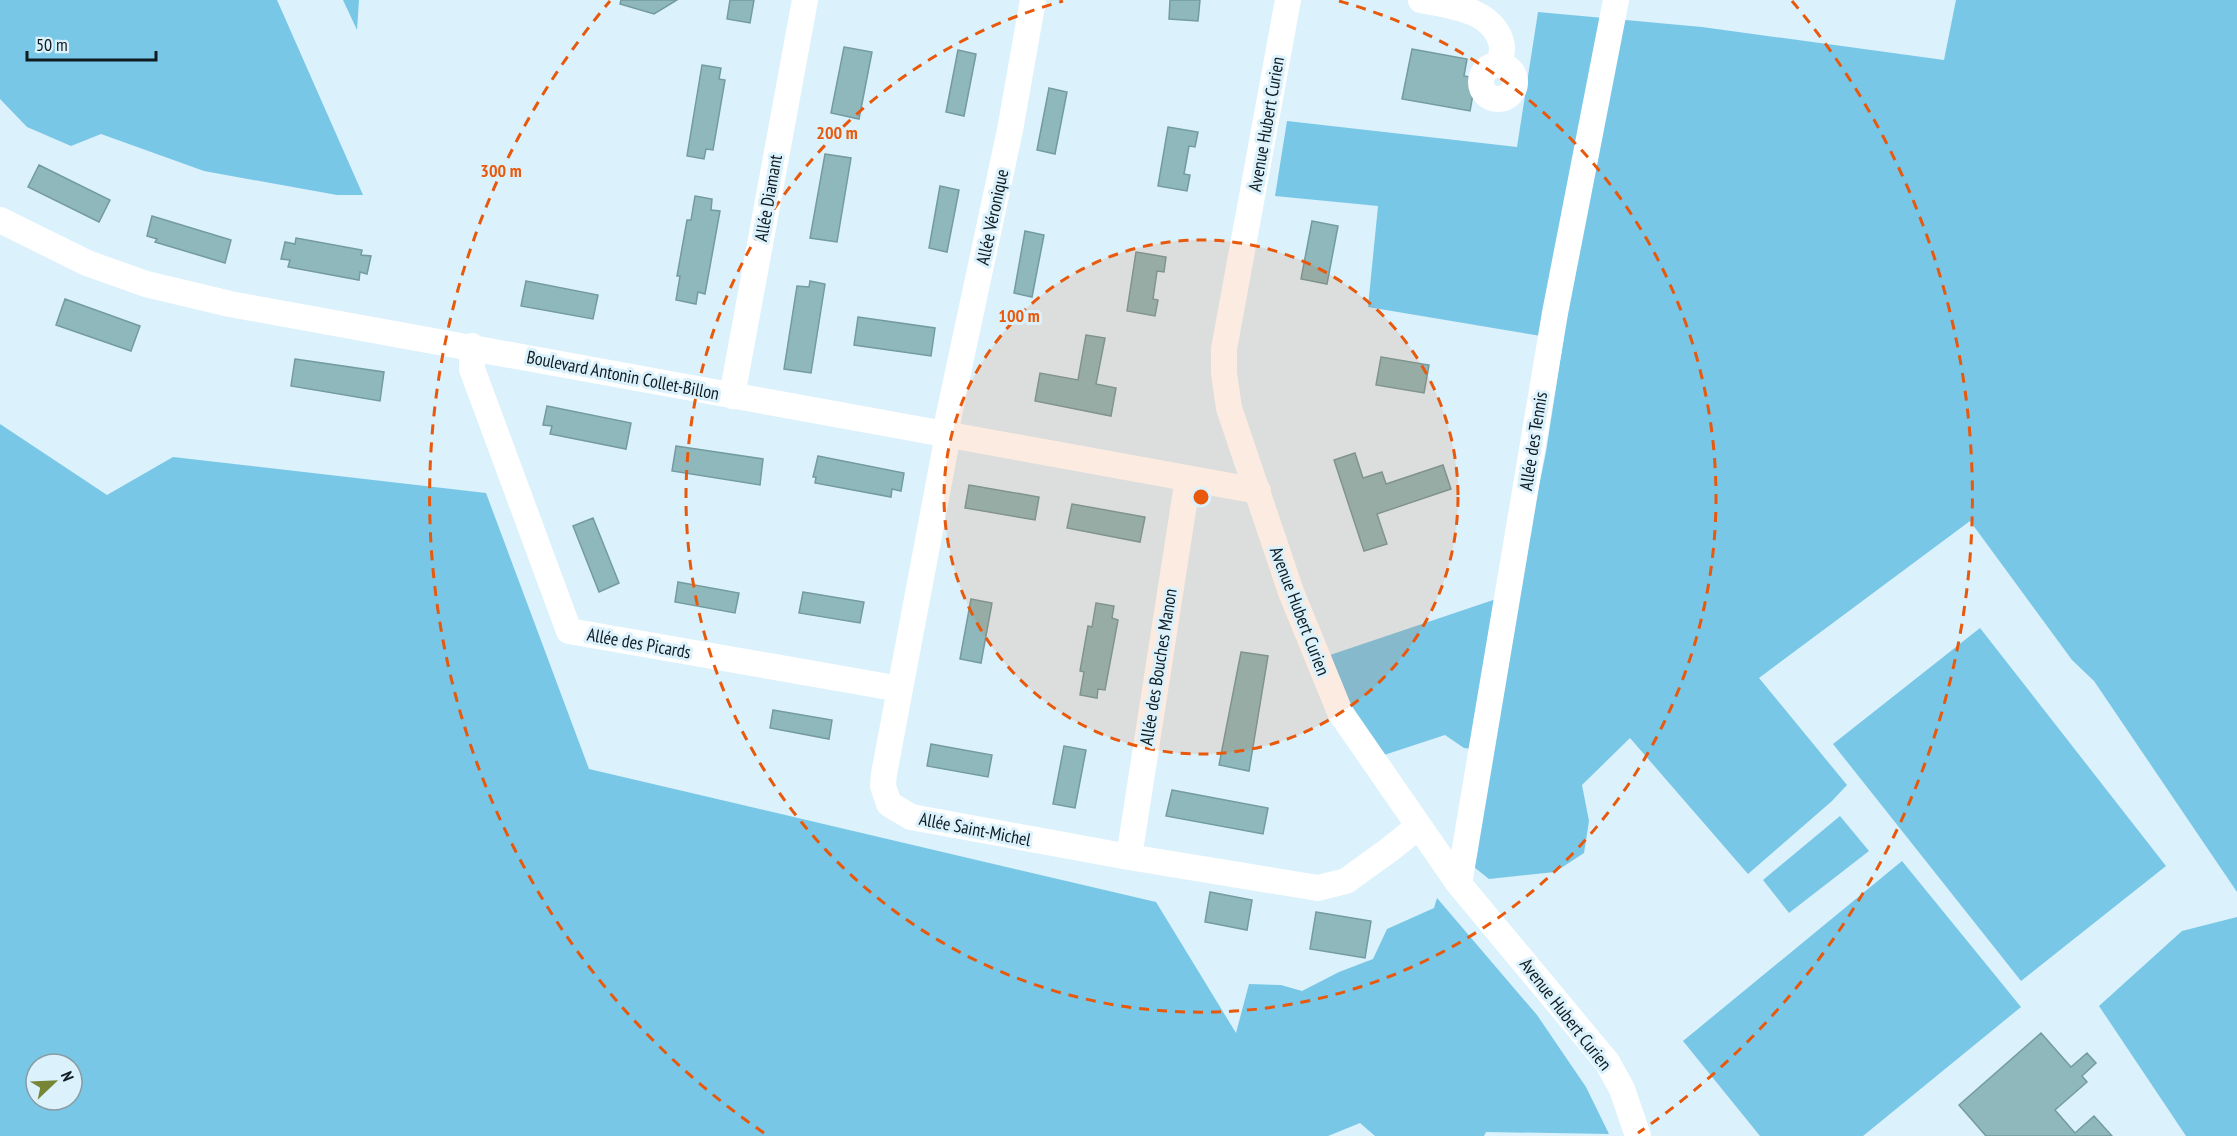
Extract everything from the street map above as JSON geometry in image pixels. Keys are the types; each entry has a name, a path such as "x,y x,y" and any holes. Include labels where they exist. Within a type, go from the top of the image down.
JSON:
{"street":[{"name":"Allée Diamant","path":"732,396 804,0"},
{"name":"Allée Véronique","path":"948,433 948,419 1010,129 1034,0"},
{"name":"Avenue Hubert Curien","path":"1288,0 1224,348 1224,373 1229,408 1292,592 1340,712 1459,884 1607,1062 1622,1089 1638,1136"},
{"path":"1421,0 1475,12 1494,28 1502,46 1500,65"},
{"name":"Allée des Tennis","path":"1459,884 1555,313 1616,0"},
{"name":"Boulevard Antonin Collet-Billon","path":"0,220 87,263 146,284 230,304 471,346 732,396 948,433 1258,491"},
{"name":"Allée des Picards","path":"471,346 472,369 569,631 900,689"},
{"name":"Allée Saint-Michel","path":"948,433 883,786 889,804 911,817 1129,857 1318,888 1346,881 1419,826"},
{"name":"Allée des Bouches Manon","path":"1129,857 1188,478"}],"shaded area":[{"path":"0,0 277,0 363,195 337,195 204,171 101,134 71,146 27,127 0,99"},
{"path":"343,0 359,0 357,30"},
{"path":"1956,0 2237,0 2237,892 2094,681 2072,660 1970,521 1759,678 1847,785 1832,801 1748,874 1630,738 1582,785 1589,821 1584,853 1555,872 1489,879 1474,867 1493,751 1464,748 1445,735 1384,755 1348,703 1327,656 1517,592 1546,452 1564,336 1541,336 1368,307 1378,206 1275,196 1287,121 1517,147 1538,12 1702,27 1944,60"},
{"path":"0,424 107,495 173,457 486,493 589,769 1156,902 1236,1033 1249,984 1281,985 1302,991 1339,972 1373,959 1387,929 1434,908 1437,898 1537,1015 1586,1087 1609,1134 1486,1132 1484,1136 1375,1136 1360,1123 1328,1136 0,1136"},
{"path":"1980,628 2166,866 2021,981 1833,744"},
{"path":"1840,816 1869,851 1789,913 1763,880"},
{"path":"1902,861 2021,1007 1863,1136 1760,1136 1683,1041"},
{"path":"2237,917 2237,1136 2186,1136 2099,1006 2182,931"}],"building":[{"path":"621,0 677,0 654,14 620,4"},
{"path":"730,0 754,0 750,23 727,19"},
{"path":"1170,0 1200,0 1198,21 1169,19"},
{"path":"844,47 872,52 859,119 831,113"},
{"path":"1412,49 1467,59 1464,76 1476,78 1470,111 1402,99"},
{"path":"958,50 976,54 964,116 946,112"},
{"path":"702,65 721,68 719,79 725,80 713,150 706,149 704,159 687,156"},
{"path":"1049,88 1067,92 1055,154 1037,150"},
{"path":"1168,127 1198,132 1195,147 1189,146 1184,174 1190,175 1187,191 1158,186"},
{"path":"825,154 851,158 837,242 810,238"},
{"path":"39,165 110,200 99,222 28,187"},
{"path":"940,186 959,190 947,252 929,248"},
{"path":"695,196 712,199 711,210 720,211 705,294 698,292 696,304 676,300 680,276 677,276 687,220 691,220"},
{"path":"152,216 231,240 225,263 155,242 157,239 147,236"},
{"path":"1312,221 1338,226 1327,284 1301,279"},
{"path":"1025,231 1044,235 1032,297 1014,293"},
{"path":"296,238 362,250 361,255 371,256 367,274 360,272 359,280 288,267 290,260 281,259 285,242 295,244"},
{"path":"1136,252 1166,257 1164,272 1157,271 1153,299 1158,300 1155,316 1127,311"},
{"path":"526,281 598,295 593,319 521,306"},
{"path":"810,281 825,284 811,373 784,369 797,286 809,287"},
{"path":"65,299 140,326 131,351 56,325"},
{"path":"858,317 935,328 931,356 854,345"},
{"path":"1086,335 1105,338 1096,384 1116,388 1111,416 1035,401 1040,373 1078,380"},
{"path":"1381,357 1429,365 1424,393 1376,385"},
{"path":"295,359 384,372 380,401 291,386"},
{"path":"547,406 631,423 626,449 550,434 552,426 543,425"},
{"path":"676,446 763,459 760,485 672,471"},
{"path":"1355,453 1363,478 1382,472 1386,484 1443,465 1451,489 1377,514 1387,544 1364,551 1334,460"},
{"path":"818,456 904,473 901,491 892,489 891,497 815,483 816,477 813,477"},
{"path":"969,485 1039,497 1035,520 965,508"},
{"path":"1072,504 1145,517 1140,542 1067,528"},
{"path":"593,518 619,583 599,592 573,526"},
{"path":"678,582 739,593 735,613 675,602"},
{"path":"803,592 864,602 860,623 799,613"},
{"path":"971,599 992,603 981,663 960,659"},
{"path":"1096,603 1114,606 1112,618 1118,620 1105,690 1098,689 1097,698 1080,695 1084,672 1080,671 1088,626 1092,627"},
{"path":"1241,652 1268,656 1249,771 1219,765"},
{"path":"773,710 832,720 829,739 770,728"},
{"path":"931,744 992,755 988,777 927,766"},
{"path":"1064,746 1086,750 1075,808 1053,804"},
{"path":"1172,790 1268,808 1263,834 1166,816"},
{"path":"1210,892 1252,900 1247,930 1205,922"},
{"path":"1316,912 1371,921 1365,958 1310,949"},
{"path":"2041,1033 2071,1067 2087,1053 2096,1063 2082,1076 2087,1082 2055,1110 2075,1133 2094,1116 2112,1136 1986,1136 1959,1105"}]}
